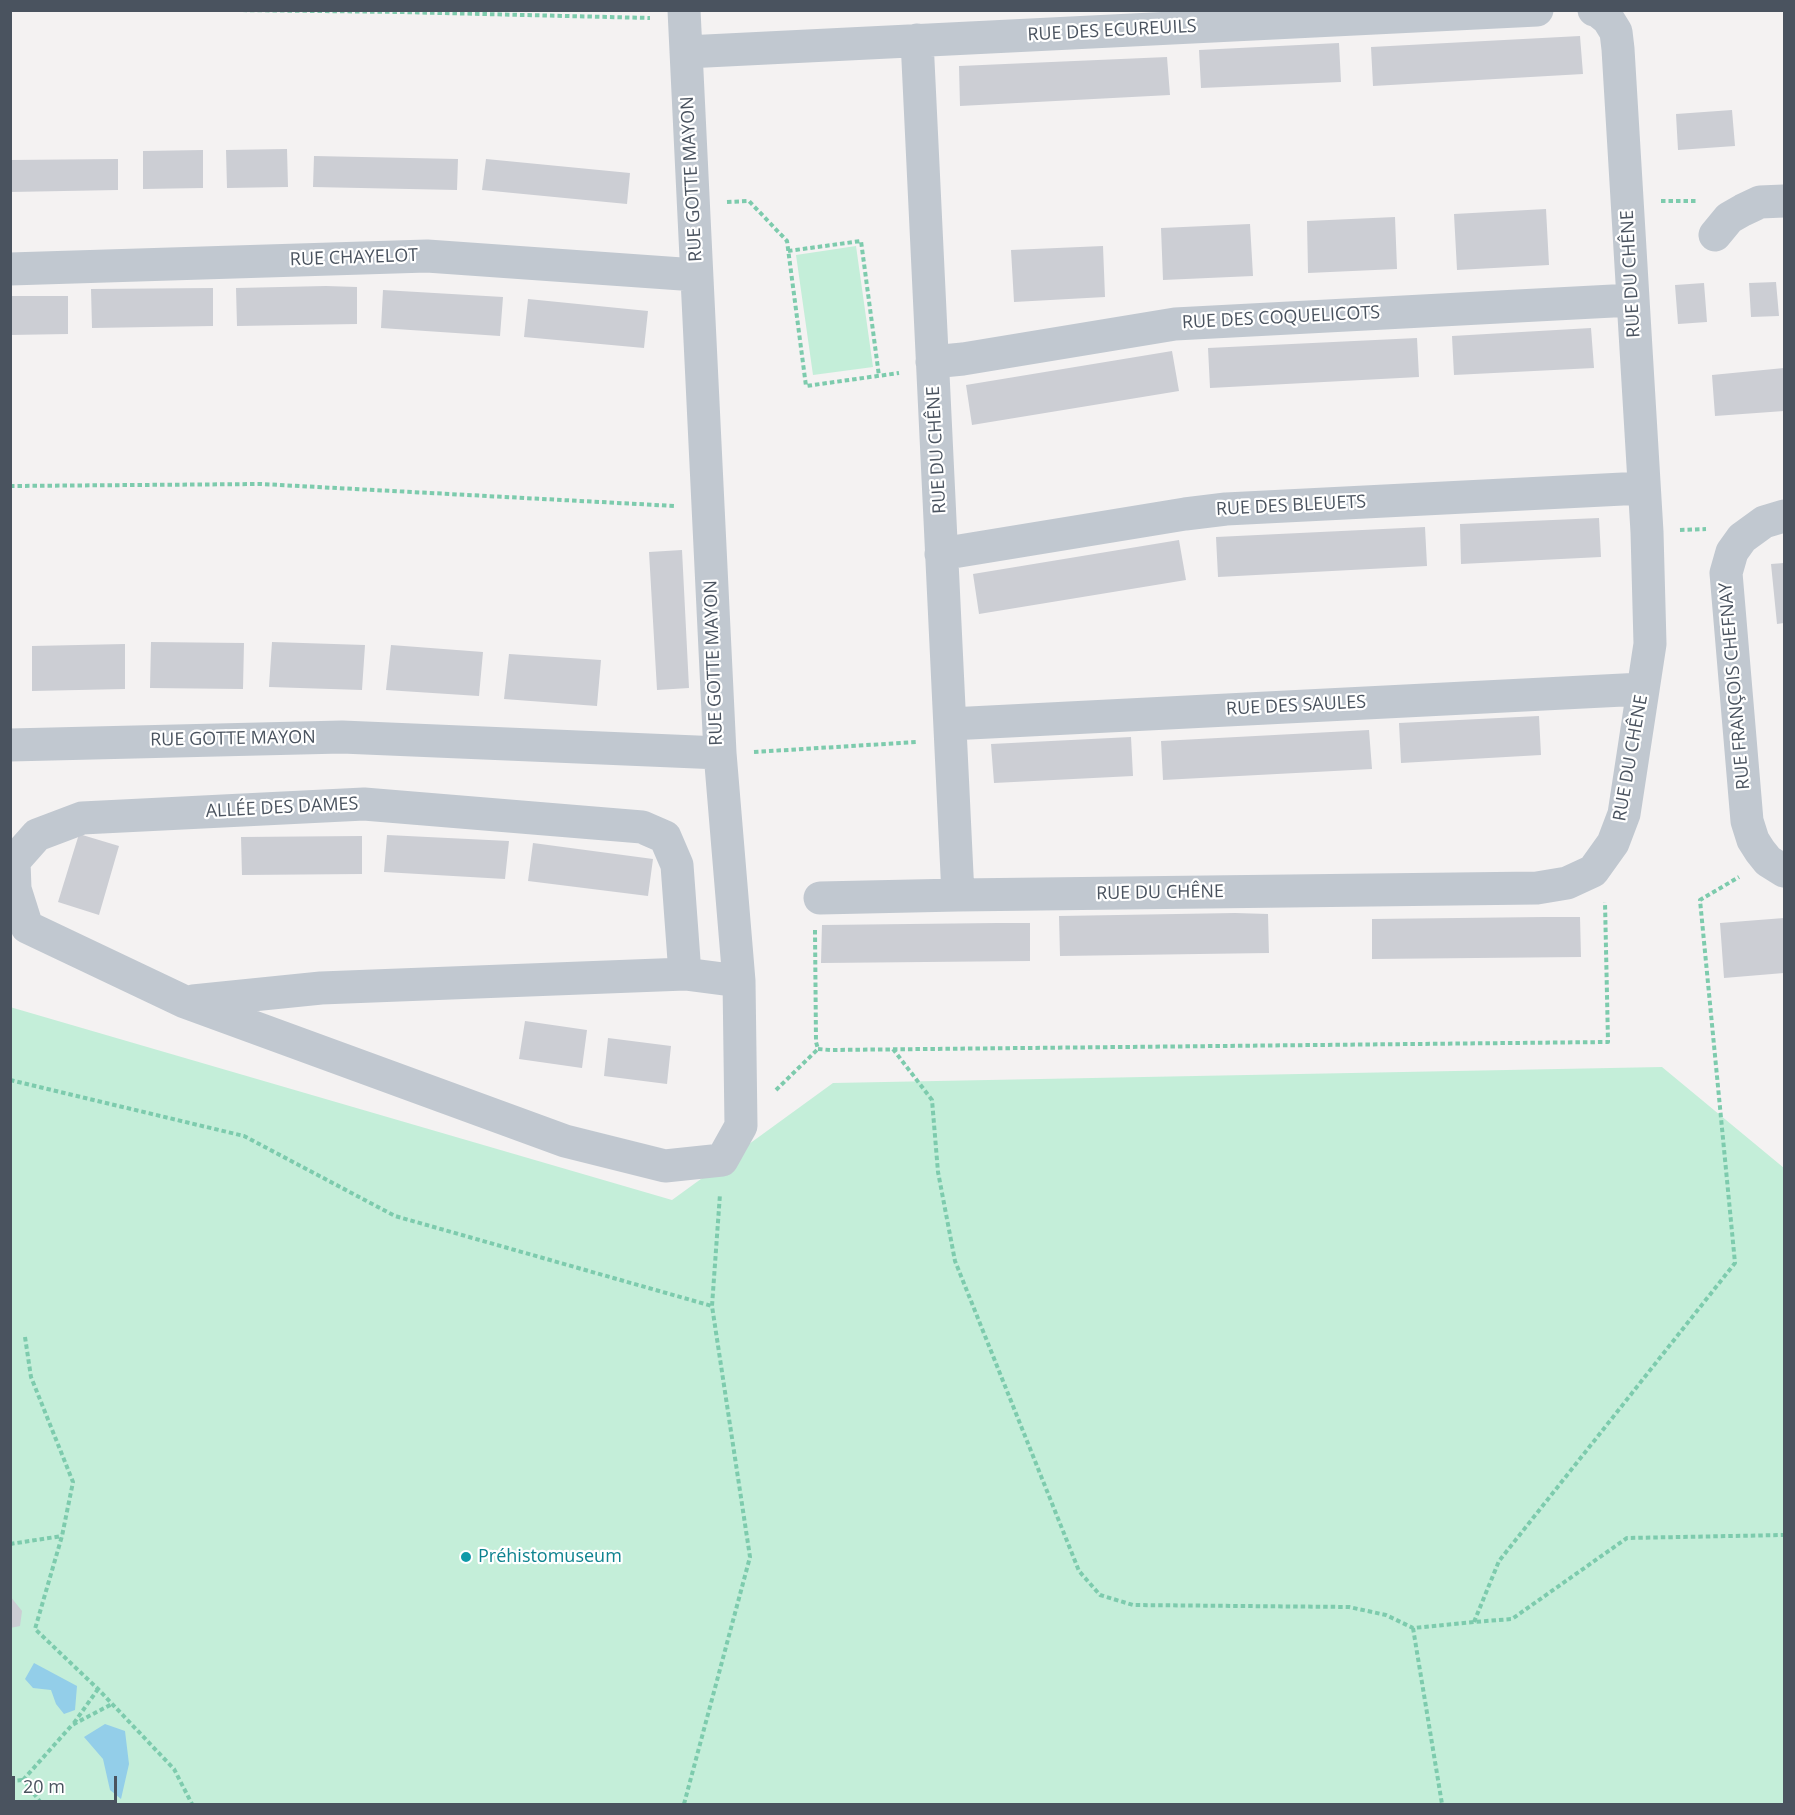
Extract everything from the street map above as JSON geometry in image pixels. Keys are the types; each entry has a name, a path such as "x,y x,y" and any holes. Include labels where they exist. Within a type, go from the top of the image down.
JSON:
{"street":[{"name":"RUE DES ECUREUILS","path":"686,52 1537,10"},
{"name":"RUE DU CHÊNE","path":"818,909 958,895 1537,888 1566,883 1593,871 1613,843 1624,814 1650,644 1647,532 1618,49 1616,32 1608,19 1594,10"},
{"name":"RUE GOTTE MAYON","path":"10,745 342,736 720,753 684,15"},
{"name":"RUE DU CHÊNE","path":"917,40 958,895"},
{"path":"1715,235 1729,218 1743,210 1760,202 1785,201"},
{"name":"RUE CHAYELOT","path":"10,269 427,256 696,275"},
{"name":"RUE DES COQUELICOTS","path":"933,366 1175,324 1632,300"},
{"name":"RUE DES BLEUETS","path":"941,555 1185,513 1226,509 1643,488"},
{"path":"1742,537 1764,522 1785,516"},
{"name":"RUE FRANÇOIS CHEFNAY","path":"1742,537 1732,552 1726,573 1747,821 1753,840 1776,866"},
{"name":"RUE DES SAULES","path":"950,724 1643,689"},
{"path":"720,753 739,981 741,1126 722,1160"},
{"name":"ALLÉE DES DAMES","path":"685,974 677,865 665,837 642,827 364,804 82,818 37,835 14,861 15,889 27,927 185,1002 564,1141 665,1166 722,1160"},
{"path":"185,1002 321,988 685,974 739,981"}],"path":[{"path":"235,10 684,15"},
{"path":"1628,204 1690,200 1743,210"},
{"path":"694,204 749,201 787,241 806,386 933,366"},
{"path":"788,251 861,241 879,376"},
{"path":"10,486 261,484 708,508"},
{"path":"1647,532 1730,527 1742,537"},
{"path":"776,751 905,743"},
{"path":"1474,1622 1499,1561 1735,1263 1700,900 1776,866"},
{"path":"741,1126 818,1049 1608,1042 1606,905 1593,871"},
{"path":"818,909 816,1042 818,1049"},
{"path":"892,1049 932,1100 938,1172 955,1261 1079,1571 1100,1595 1133,1605 1349,1607 1386,1615 1413,1628 1512,1619 1627,1538 1785,1535"},
{"path":"10,1080 244,1136 394,1216 712,1306"},
{"path":"684,1804 750,1557 712,1306 722,1160"},
{"path":"25,1337 32,1377 73,1482 62,1536 35,1629 98,1689 174,1769 192,1804"},
{"path":"10,1544 62,1536"},
{"path":"1413,1628 1442,1804"},
{"path":"10,1781 23,1780 72,1725 98,1689"},
{"path":"72,1725 112,1704"},
{"path":"23,1780 42,1804"}],"green space":[{"path":"856,246 873,367 813,375 796,255"},
{"path":"10,1007 672,1200 833,1083 1662,1067 1784,1168 1784,1804 11,1804"}],"water":[{"path":"34,1663 77,1686 75,1710 64,1714 56,1704 51,1690 33,1688 25,1679"},
{"path":"105,1724 125,1731 129,1764 121,1799 110,1790 103,1759 84,1737"}],"building":[{"path":"1580,36 1583,74 1373,86 1371,47"},
{"path":"1339,43 1341,82 1201,88 1199,50"},
{"path":"1167,57 1170,95 960,106 959,66"},
{"path":"1732,110 1735,146 1678,150 1676,114"},
{"path":"287,149 288,187 227,188 226,150"},
{"path":"203,150 203,188 143,189 143,151"},
{"path":"314,156 458,159 457,190 313,187"},
{"path":"118,159 118,190 10,192 10,160"},
{"path":"486,159 630,173 627,204 482,190"},
{"path":"1546,209 1549,265 1457,270 1454,214"},
{"path":"1395,217 1397,269 1308,273 1307,221"},
{"path":"1250,224 1253,276 1163,280 1161,228"},
{"path":"1103,246 1105,297 1014,302 1011,250"},
{"path":"1776,282 1779,316 1751,317 1749,283"},
{"path":"1704,283 1707,322 1678,324 1675,285"},
{"path":"357,287 357,324 237,326 236,288"},
{"path":"213,288 213,326 92,328 91,289"},
{"path":"383,290 503,297 500,336 381,328"},
{"path":"10,296 68,296 68,334 10,335"},
{"path":"528,299 648,311 644,348 524,337"},
{"path":"1591,328 1594,368 1454,375 1452,336"},
{"path":"1417,338 1419,377 1210,388 1208,348"},
{"path":"1172,351 1179,391 972,425 966,385"},
{"path":"1784,368 1784,411 1715,416 1712,375"},
{"path":"1599,518 1601,557 1461,564 1460,524"},
{"path":"1425,527 1427,566 1218,577 1216,537"},
{"path":"1179,540 1186,580 979,614 973,574"},
{"path":"682,550 689,688 657,690 649,552"},
{"path":"1784,563 1784,623 1777,624 1771,564"},
{"path":"151,642 244,643 243,689 150,688"},
{"path":"272,642 365,645 362,690 269,687"},
{"path":"125,644 125,689 32,691 32,646"},
{"path":"391,645 483,652 479,696 386,690"},
{"path":"509,654 601,660 597,706 504,699"},
{"path":"1539,716 1541,755 1401,763 1399,723"},
{"path":"1369,730 1372,769 1163,780 1161,741"},
{"path":"1131,737 1133,776 994,783 991,744"},
{"path":"79,834 119,846 99,915 58,902"},
{"path":"387,835 509,841 505,879 384,872"},
{"path":"362,836 362,874 242,875 241,837"},
{"path":"533,843 653,859 648,896 528,881"},
{"path":"1268,914 1269,953 1060,956 1059,916"},
{"path":"1580,917 1581,957 1372,959 1372,919"},
{"path":"1784,918 1784,973 1724,978 1720,923"},
{"path":"1030,923 1030,961 821,963 822,925"},
{"path":"525,1021 587,1030 582,1068 519,1059"},
{"path":"608,1038 671,1046 667,1084 604,1076"},
{"path":"10,1596 22,1611 20,1626 10,1628"}],"place":[{"name":"Préhistomuseum","path":"466,1557"}]}
